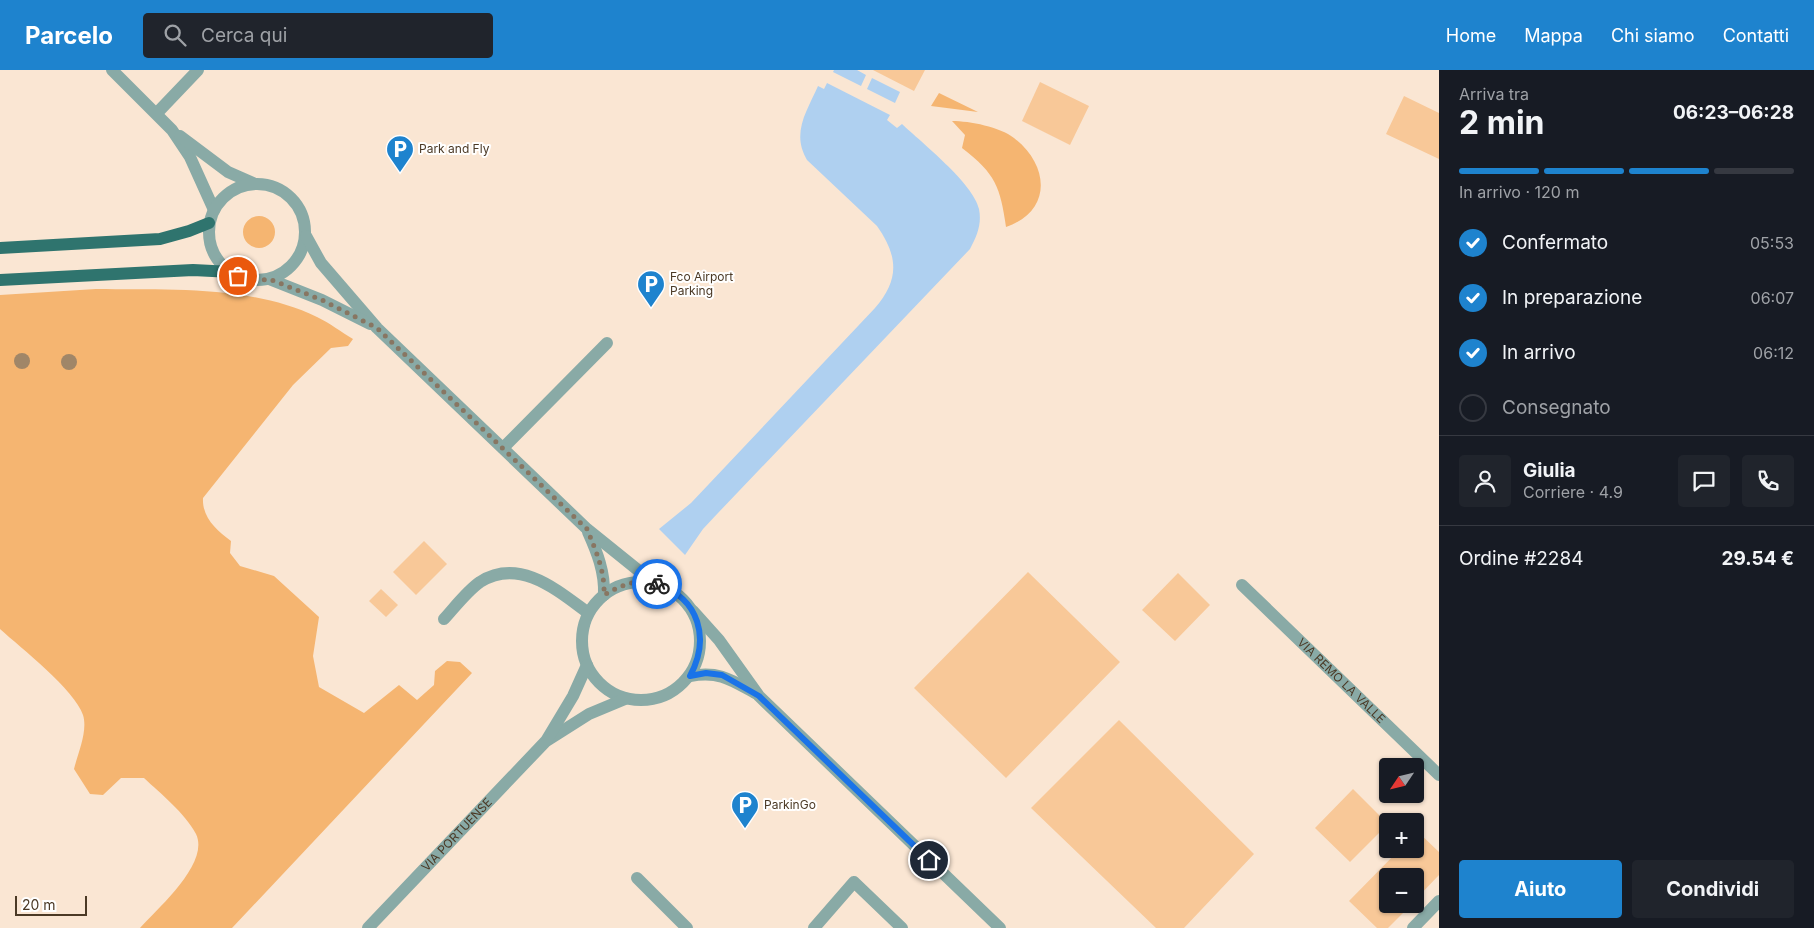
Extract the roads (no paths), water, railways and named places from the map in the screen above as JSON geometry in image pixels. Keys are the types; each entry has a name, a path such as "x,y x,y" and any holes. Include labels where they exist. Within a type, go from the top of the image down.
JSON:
{"main road":[{"path":"0,248 160,238 189,231 209,223"},
{"path":"0,280 193,270 232,272"}],"street":[{"path":"112,70 172,130 190,156 214,210"},
{"path":"157,113 198,70"},
{"path":"172,130 228,172 252,184"},
{"path":"252,184 270,185 285,192 297,204 304,219 306,236 303,248 294,263 281,275 258,281 247,279 232,272 214,253 210,244 209,223 214,210 230,191 252,184"},
{"path":"306,236 321,262 377,328 587,529 654,583 676,593 719,640 759,696 1000,928"},
{"path":"269,279 322,300 377,328"},
{"path":"503,448 607,343"},
{"path":"587,529 600,563 604,580 604,595"},
{"path":"444,618 479,583 501,573 531,575 553,587 587,612"},
{"path":"654,583 636,582 619,586 604,595 587,612 582,635 583,650 587,665 595,678 608,691 625,698 643,701 661,698 677,689 690,676 698,661 701,644 699,627 693,611"},
{"name":"VIA REMO LA VALLE","path":"1242,585 1439,775"},
{"name":"VIA PORTUENSE","path":"368,928 546,741 573,696 587,665"},
{"path":"690,676 706,673 722,675 759,696"},
{"name":"VIA PORTUENSE","path":"546,741 589,714 625,698"},
{"path":"637,878 687,928"},
{"path":"814,928 854,882 902,928"},
{"path":"1413,928 1439,901"}],"water":[{"path":"834,70 857,70 866,75 861,86 833,72"},
{"path":"872,78 900,92 895,103 867,89"},
{"path":"827,83 890,115 887,120 897,128 902,124 946,164 968,188 975,199 980,214 978,230 970,249 703,529 685,555 659,529 691,503 875,308 889,287 893,267 892,257 884,237 877,226 807,160 802,150 800,141 805,113 818,86 824,89"}],"place":[{"name":"Park and Fly","path":"400,173"},
{"name":"Fco Airport Parking","path":"651,308"},
{"name":"ParkinGo","path":"745,829"}]}
